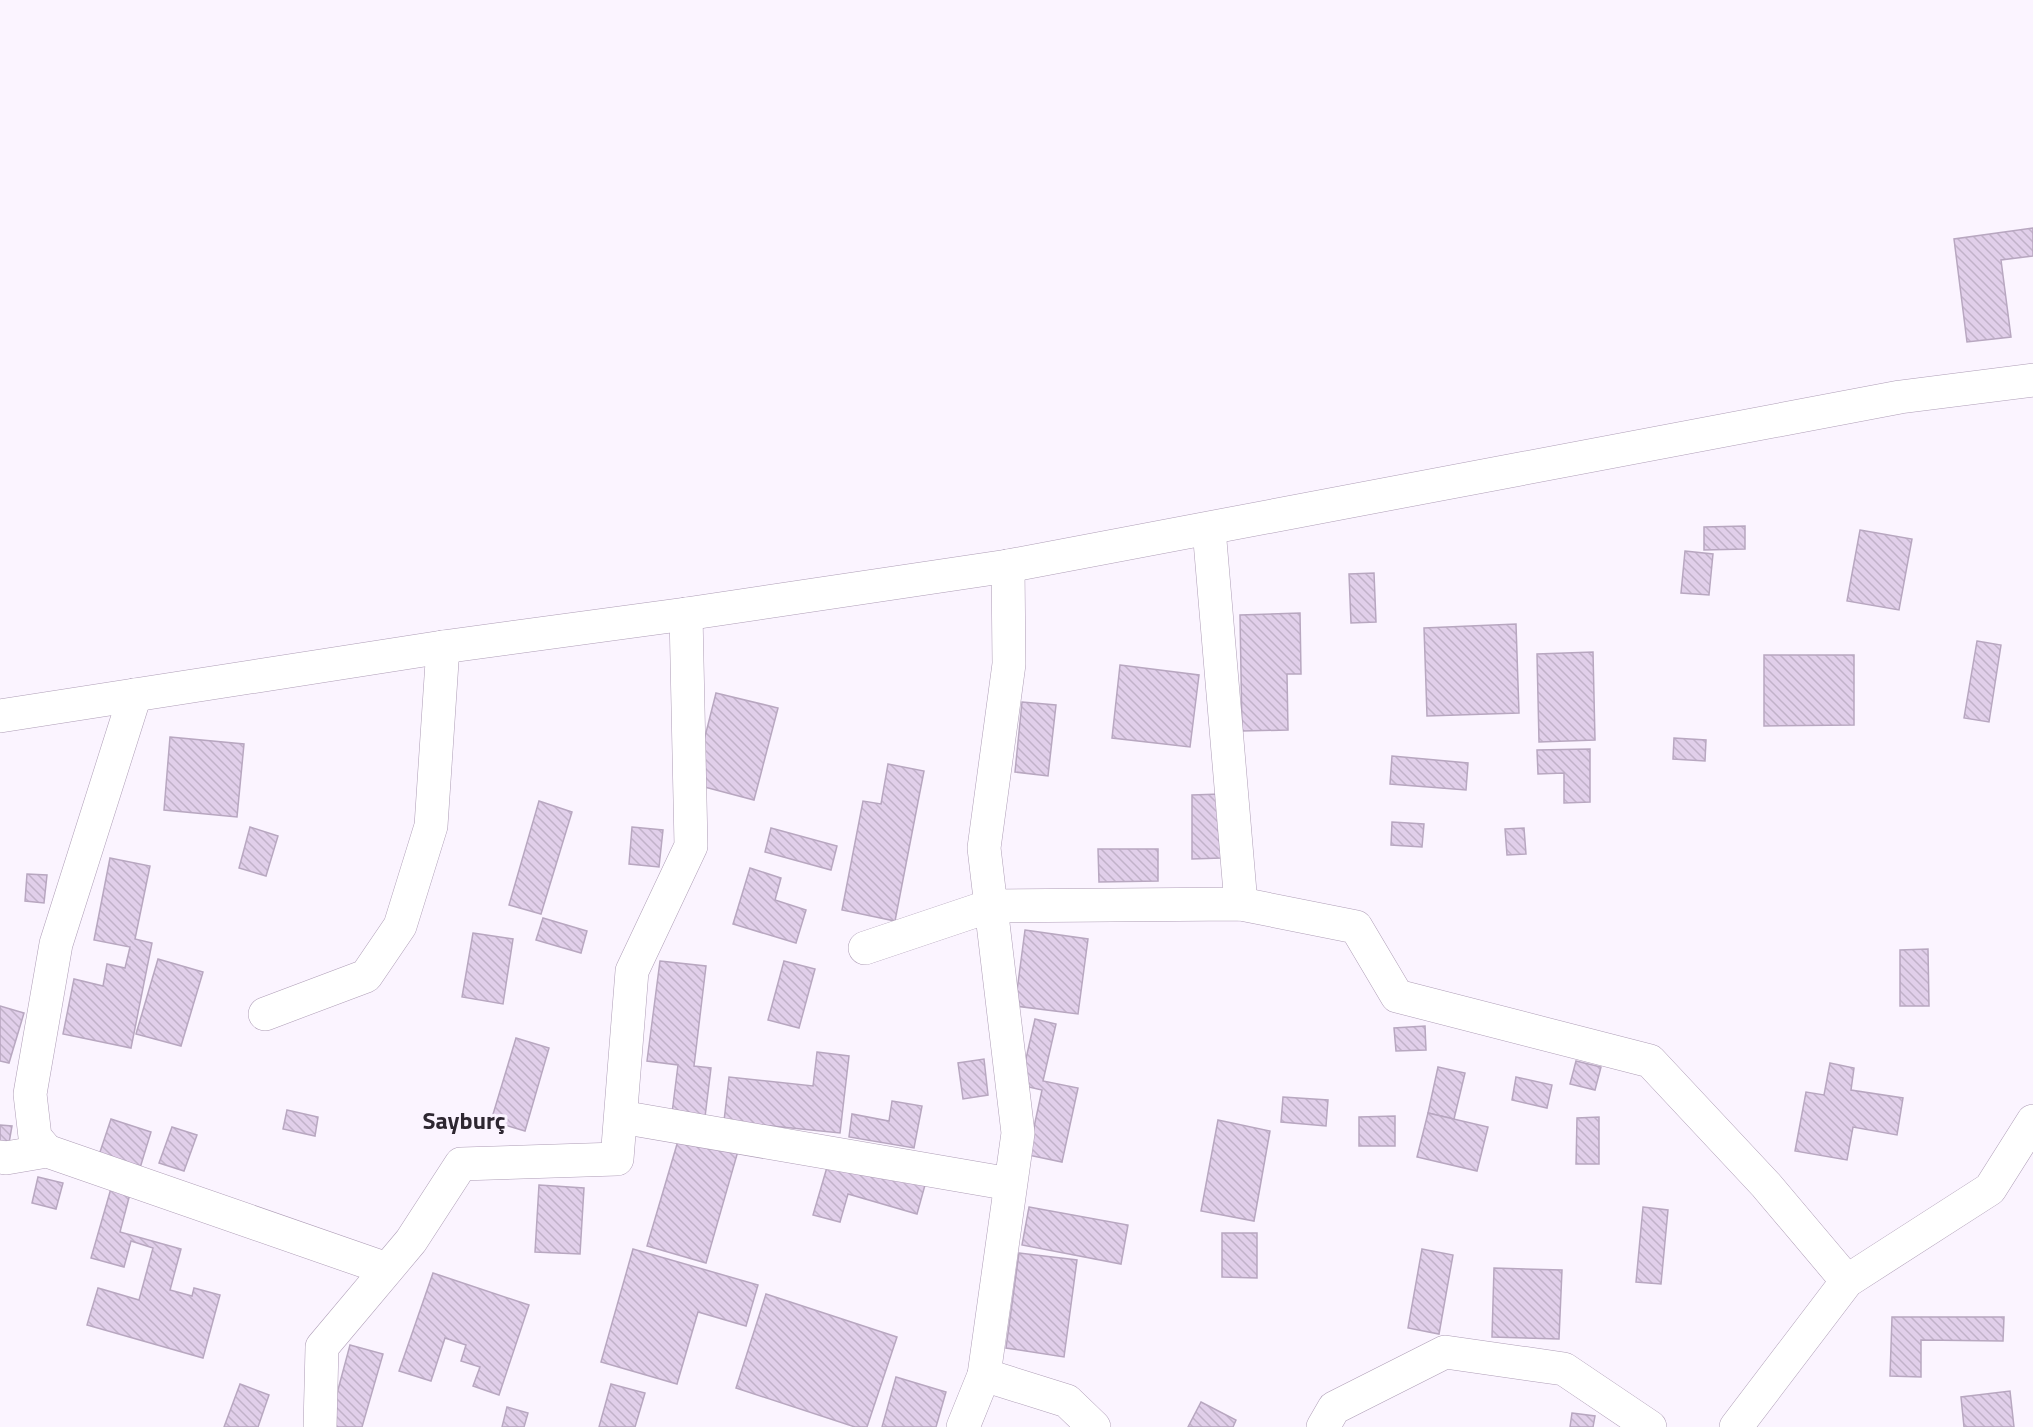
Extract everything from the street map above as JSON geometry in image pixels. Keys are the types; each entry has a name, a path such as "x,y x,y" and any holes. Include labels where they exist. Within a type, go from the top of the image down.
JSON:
{"street":[{"path":"0,716 443,647 686,614 1008,566 1900,397 2033,380"},
{"path":"1209,528 1241,904"},
{"path":"963,1427 984,1375 1018,1133 984,848 1009,664 1008,566"},
{"path":"320,1427 322,1347 411,1241 461,1164 617,1159 633,971 691,846 686,614"},
{"path":"265,1014 366,976 400,926 431,826 443,647"},
{"path":"135,695 56,944 30,1094 34,1137 47,1151 387,1269"},
{"path":"865,948 990,906 1241,904 1356,927 1397,996 1650,1061 1766,1185 1847,1281"},
{"path":"621,1117 1010,1184"},
{"path":"1736,1427 1847,1281 1990,1190 2033,1121"},
{"path":"0,1157 47,1151"},
{"path":"1323,1427 1334,1408 1445,1352 1564,1369 1650,1427"},
{"path":"984,1375 1067,1401 1094,1427"}],"building":[{"path":"2033,228 2033,256 2001,260 2011,337 1967,342 1954,239"},
{"path":"1745,526 1745,549 1704,550 1704,527"},
{"path":"1860,530 1912,539 1899,610 1847,601"},
{"path":"1685,551 1713,554 1709,595 1681,593"},
{"path":"1374,573 1376,622 1351,623 1349,574"},
{"path":"1300,613 1301,674 1287,674 1288,730 1242,731 1240,615"},
{"path":"1516,624 1519,713 1427,716 1424,628"},
{"path":"1977,641 2001,645 1989,722 1964,718"},
{"path":"1593,652 1595,740 1539,742 1537,654"},
{"path":"1764,655 1854,655 1854,725 1764,726"},
{"path":"1120,665 1199,675 1190,747 1112,738"},
{"path":"716,693 778,708 754,800 693,784"},
{"path":"1022,702 1056,705 1048,776 1015,772"},
{"path":"170,737 244,744 237,817 164,810"},
{"path":"1674,738 1706,740 1705,761 1673,759"},
{"path":"1590,749 1590,802 1564,803 1564,773 1538,774 1537,750"},
{"path":"1392,756 1468,763 1466,790 1390,784"},
{"path":"888,764 924,771 895,921 842,910 863,801 881,804"},
{"path":"1220,794 1221,858 1192,859 1192,795"},
{"path":"539,801 572,812 541,914 509,905"},
{"path":"1392,822 1424,824 1422,847 1391,845"},
{"path":"250,827 278,836 266,876 239,868"},
{"path":"632,827 663,830 659,867 629,864"},
{"path":"771,828 837,846 831,870 765,852"},
{"path":"1524,828 1526,854 1507,855 1505,829"},
{"path":"1098,849 1158,849 1158,881 1099,882"},
{"path":"110,858 150,866 135,939 152,943 131,1048 63,1034 74,979 103,986 107,964 125,968 130,947 94,940"},
{"path":"750,868 781,878 775,900 806,910 796,943 733,924"},
{"path":"27,874 47,875 44,903 25,901"},
{"path":"543,918 587,931 581,953 536,940"},
{"path":"1025,930 1088,939 1078,1014 1015,1006"},
{"path":"473,933 513,939 503,1004 462,997"},
{"path":"1928,949 1929,1006 1900,1006 1900,950"},
{"path":"158,959 203,972 181,1046 136,1034"},
{"path":"660,961 706,966 694,1066 711,1068 705,1117 672,1113 678,1065 647,1061"},
{"path":"784,961 815,969 799,1028 768,1020"},
{"path":"0,1006 24,1013 9,1063 0,1061"},
{"path":"1035,1019 1056,1024 1043,1081 1078,1088 1062,1162 1028,1155 1042,1090 1020,1085"},
{"path":"1425,1026 1426,1050 1396,1051 1394,1028"},
{"path":"516,1038 549,1048 525,1131 491,1121"},
{"path":"817,1052 849,1056 840,1133 724,1121 729,1077 813,1086"},
{"path":"984,1059 988,1095 963,1099 958,1063"},
{"path":"1576,1061 1601,1067 1595,1090 1570,1084"},
{"path":"1830,1063 1854,1068 1851,1090 1903,1098 1897,1135 1853,1127 1847,1160 1795,1151 1806,1092 1824,1095"},
{"path":"1438,1067 1465,1073 1454,1119 1428,1113"},
{"path":"1516,1077 1552,1085 1547,1108 1512,1100"},
{"path":"1283,1097 1328,1100 1326,1126 1281,1122"},
{"path":"892,1101 922,1106 914,1148 849,1137 852,1114 889,1121"},
{"path":"287,1110 318,1117 315,1136 283,1129"},
{"path":"1428,1113 1488,1127 1477,1171 1417,1157"},
{"path":"1395,1116 1395,1146 1359,1146 1359,1117"},
{"path":"1599,1117 1599,1164 1576,1164 1577,1118"},
{"path":"111,1119 151,1132 140,1168 99,1155"},
{"path":"1218,1120 1270,1131 1254,1221 1201,1211"},
{"path":"0,1125 12,1126 9,1143 0,1141"},
{"path":"172,1127 197,1135 184,1171 159,1163"},
{"path":"680,1134 738,1151 706,1263 647,1246"},
{"path":"830,1157 925,1185 917,1214 848,1194 840,1222 813,1215"},
{"path":"38,1177 63,1183 56,1209 32,1203"},
{"path":"112,1185 131,1190 120,1232 181,1249 170,1290 192,1296 194,1288 220,1295 203,1358 87,1325 98,1288 139,1300 153,1248 131,1241 124,1267 91,1258"},
{"path":"539,1185 584,1188 580,1254 535,1252"},
{"path":"1029,1207 1128,1225 1121,1264 1022,1245"},
{"path":"1643,1207 1668,1210 1661,1284 1636,1282"},
{"path":"1222,1233 1257,1233 1257,1278 1222,1277"},
{"path":"633,1249 758,1285 746,1326 698,1312 677,1384 601,1362"},
{"path":"1422,1249 1453,1255 1439,1334 1408,1328"},
{"path":"1019,1253 1077,1260 1064,1357 1006,1348"},
{"path":"1494,1268 1562,1270 1559,1339 1492,1337"},
{"path":"433,1273 529,1305 499,1395 473,1386 480,1367 461,1361 466,1345 445,1338 431,1381 399,1371"},
{"path":"766,1294 897,1337 867,1427 855,1427 736,1388"},
{"path":"1892,1317 2004,1317 2003,1341 1921,1340 1921,1377 1890,1376"},
{"path":"350,1345 383,1354 362,1427 328,1427"},
{"path":"896,1377 946,1392 936,1427 882,1427"},
{"path":"240,1384 269,1395 258,1427 224,1427"},
{"path":"611,1384 645,1393 635,1427 599,1427"},
{"path":"2010,1391 2014,1427 1964,1427 1961,1397"},
{"path":"1201,1402 1236,1420 1233,1427 1188,1427"},
{"path":"507,1407 528,1413 524,1427 502,1427"},
{"path":"1572,1413 1595,1416 1593,1427 1570,1427"}],"district":[{"name":"Sayburç","path":"464,1121"}]}
